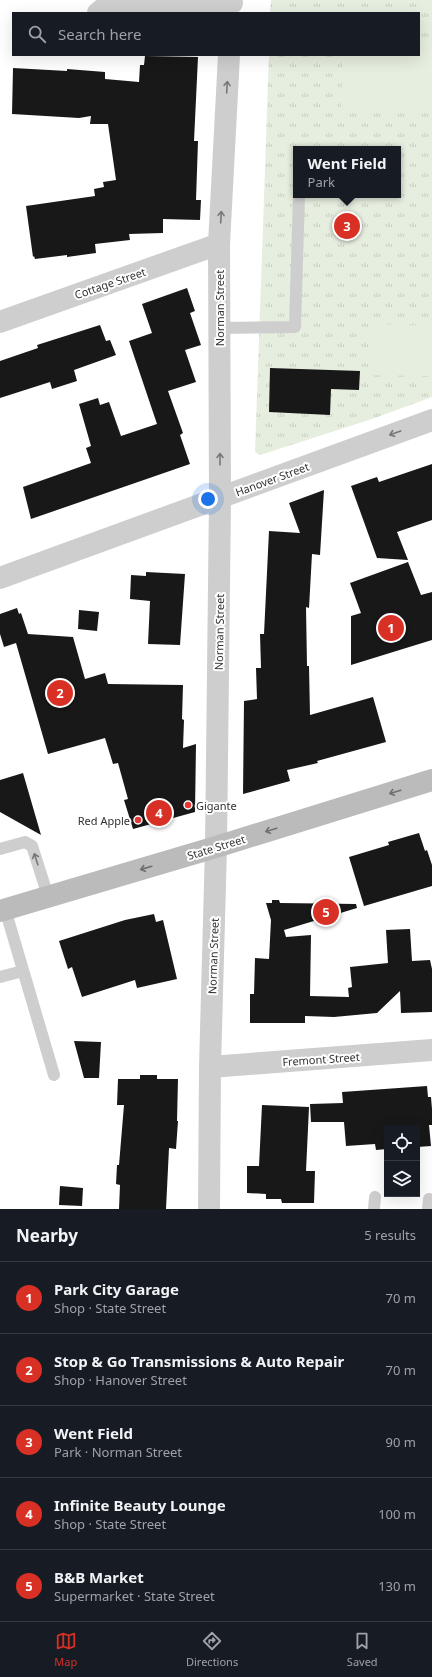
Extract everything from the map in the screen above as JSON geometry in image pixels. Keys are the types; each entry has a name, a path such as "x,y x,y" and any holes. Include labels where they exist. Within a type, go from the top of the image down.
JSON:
{"main road":[{"name":"State Street","path":"3,910 216,847 432,780"}],"street":[{"path":"99,12 111,2 232,5"},
{"name":"Norman Street","path":"209,1209 210,1067 216,847 220,498 219,244 229,56"},
{"name":"Cottage Street","path":"0,322 219,244"},
{"name":"Hanover Street","path":"0,578 432,420"},
{"name":"Fremont Street","path":"210,1067 432,1050"}],"lane":[{"path":"220,328 295,327 299,198"},
{"path":"0,850 25,842 32,846 48,896"},
{"path":"3,910 24,971 54,1075"},
{"path":"0,977 24,971"}],"green space":[{"path":"271,0 432,0 432,397 372,419 260,455 255,452 269,56 420,56 420,12 270,12"},
{"path":"420,40 432,40 432,113 341,111 343,56 420,56"},
{"path":"373,324 432,326 432,376 372,375"}],"building":[{"path":"145,56 198,57 194,141 198,141 196,200 201,200 200,220 163,219 163,233 129,234 130,240 95,244 96,253 35,259 34,256 33,257 26,206 95,196 94,189 104,187 103,182 116,180 108,124 90,124 91,116 79,118 12,114 13,68 67,71 67,69 105,72 105,79 139,82 140,65 144,65"},
{"path":"187,288 195,311 190,313 201,345 185,350 196,382 168,391 183,433 180,435 190,464 31,519 23,487 91,463 86,448 91,446 79,404 98,398 100,405 109,402 121,436 157,424 129,341 152,333 142,304"},
{"path":"100,325 106,341 110,340 116,355 74,370 77,381 52,389 50,382 0,398 0,361 38,348 37,345"},
{"path":"270,368 360,371 359,390 331,389 330,415 269,412"},
{"path":"432,464 432,520 397,532 408,560 377,558 351,486 377,477 379,482"},
{"path":"324,490 320,555 312,554 309,608 306,607 310,715 373,697 386,742 317,761 318,763 287,770 290,781 243,794 244,701 257,699 256,668 261,668 260,634 264,634 269,531 300,533 289,503"},
{"path":"408,562 421,595 432,592 432,640 351,665 351,616 361,613 350,583"},
{"path":"146,572 185,574 180,645 148,644 150,601 130,599 131,575 146,576"},
{"path":"17,608 19,614 21,613 28,634 73,637 85,679 105,673 108,684 183,685 183,748 196,744 195,812 133,829 124,800 128,799 118,763 113,764 105,738 48,754 16,643 4,647 0,634 0,614"},
{"path":"79,610 99,612 97,631 78,629"},
{"path":"23,773 41,835 0,812 0,780"},
{"path":"419,833 425,851 427,850 432,865 432,886 364,906 349,857 389,845 388,842"},
{"path":"272,900 279,900 280,903 356,904 357,908 284,930 286,937 311,935 310,996 349,997 348,988 352,987 350,967 388,963 386,930 410,929 412,961 430,960 432,969 432,1012 401,1013 400,991 377,1013 334,1017 305,1016 305,1023 250,1023 250,994 254,994 255,958 269,959 271,920 266,903 272,903"},
{"path":"154,914 156,922 163,920 177,979 137,988 135,980 82,997 72,967 68,969 59,941 125,920"},
{"path":"74,1041 101,1042 99,1078 84,1078"},
{"path":"140,1075 157,1075 157,1079 178,1079 176,1149 169,1148 166,1209 119,1209 120,1185 116,1184 124,1105 117,1105 118,1079 140,1079"},
{"path":"427,1086 428,1097 431,1097 432,1109 432,1125 429,1125 431,1146 420,1147 420,1125 384,1125 384,1149 376,1150 375,1144 346,1146 344,1122 311,1122 310,1104 343,1103 342,1092"},
{"path":"262,1105 309,1107 306,1171 315,1171 314,1203 282,1203 281,1199 266,1199 266,1194 247,1193 247,1166 259,1166"},
{"path":"60,1186 83,1188 82,1206 59,1205"}],"place":[{"name":"Went Field","path":"347,226"},
{"name":"Park City Garage","path":"391,628"},
{"name":"Stop & Go Transmissions & Auto Repair","path":"60,693"},
{"name":"Gigante","path":"188,805"},
{"name":"Infinite Beauty Lounge","path":"159,813"},
{"name":"Red Apple","path":"138,820"},
{"name":"B&B Market","path":"326,912"}]}
